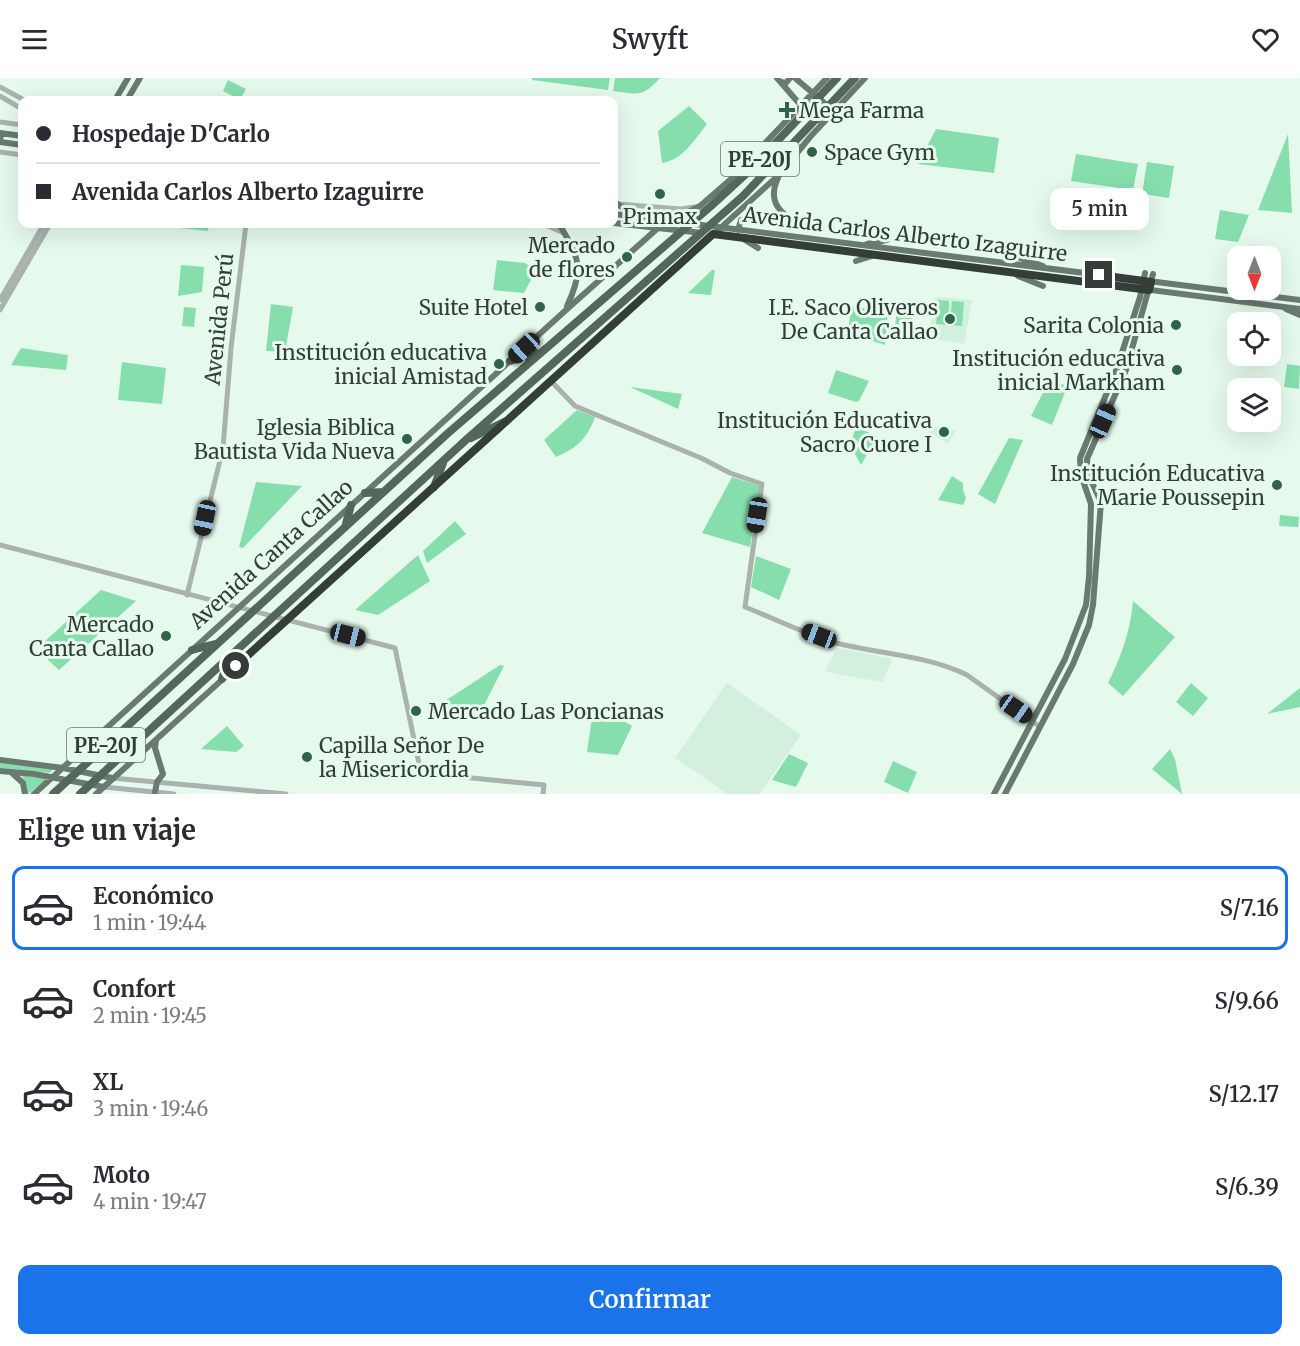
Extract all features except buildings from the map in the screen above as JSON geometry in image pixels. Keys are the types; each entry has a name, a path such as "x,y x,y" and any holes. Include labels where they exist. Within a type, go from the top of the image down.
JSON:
{"highway":[{"name":"Avenida Canta Callao","path":"53,794 383,492 748,172 816,96 837,78"},
{"name":"PE-20J","path":"80,794 467,440 743,196 821,121 855,78"},
{"path":"510,361 540,352"},
{"path":"467,440 504,422"},
{"path":"434,487 444,462"},
{"path":"365,492 383,492"},
{"path":"346,526 351,505"},
{"path":"192,650 217,643"},
{"path":"222,679 229,658"}],"main road":[{"path":"118,96 128,78"},
{"path":"129,96 140,78"},
{"path":"778,80 786,82 793,78 831,110 865,78"},
{"name":"Avenida Canta Callao","path":"816,96 827,78"},
{"path":"96,794 550,380 780,174 821,121 778,80"},
{"name":"Avenida Canta Callao","path":"34,794 658,228 699,206 730,180 805,108"},
{"path":"18,135 0,133 0,142 18,144"},
{"path":"780,174 774,190 776,206 786,218 804,229"},
{"path":"618,205 635,216"},
{"name":"Avenida Carlos Alberto Izaguirre","path":"618,214 860,245 1009,272 1300,309"},
{"path":"738,230 741,220"},
{"name":"Avenida Carlos Alberto Izaguirre","path":"618,223 874,255 1148,278 1227,290"},
{"path":"562,228 575,252 579,267 575,291 566,310"},
{"path":"742,238 758,248"},
{"path":"860,245 887,240"},
{"path":"856,261 874,255"},
{"path":"1020,258 1055,270"},
{"path":"1009,272 1043,286"},
{"path":"994,794 1065,658 1081,622 1086,605 1091,504 1081,475 1080,458 1126,369 1148,278"},
{"path":"1281,297 1300,295"},
{"name":"Avenida Carlos Alberto Izaguirre","path":"1281,298 1300,300"},
{"path":"1280,306 1300,315"},
{"path":"1005,794 1073,664 1089,625 1093,605 1101,502 1088,474 1087,459 1093,436"},
{"path":"1090,544 1098,545"},
{"path":"155,792 157,782 163,774 155,748 156,740"},
{"path":"46,766 75,758"},
{"path":"0,760 63,768 112,778"},
{"path":"0,771 53,777 104,787"},
{"path":"9,772 23,783 25,794"}],"street":[{"path":"0,87 18,97"},
{"path":"0,96 18,107"},
{"path":"0,122 18,124"},
{"path":"0,152 18,154"},
{"path":"618,203 680,209 699,206"},
{"path":"0,300 42,228"},
{"path":"0,310 48,228"},
{"name":"Avenida Perú","path":"188,595 223,448 233,328 246,228"},
{"path":"553,228 565,233"},
{"path":"550,380 575,406 701,458 730,473 762,484 745,607 834,642 901,655 958,670 1040,727"},
{"path":"0,545 395,648 420,773 544,785 543,794"},
{"path":"112,778 286,794"},
{"path":"104,787 174,794"}],"shaded area":[{"name":"I.E. Saco Oliveros De Canta Callao","path":"935,297 972,300 964,344 928,338"},
{"path":"930,426 956,431 948,444 928,431"},
{"path":"837,648 889,658 892,661 882,682 825,671"},
{"path":"727,683 801,735 759,794 728,794 675,758"}],"green space":[{"path":"532,78 610,78 608,90 532,80"},
{"path":"615,78 660,78 644,92 634,93 613,91"},
{"path":"228,80 246,89 242,96 232,96 223,91"},
{"path":"689,106 707,124 682,153 662,163 658,131"},
{"path":"936,129 999,138 994,173 918,164"},
{"path":"1288,134 1292,213 1258,210"},
{"path":"1076,154 1138,164 1133,190 1071,181"},
{"path":"1147,162 1174,166 1169,198 1142,194"},
{"path":"1220,210 1249,215 1238,242 1215,239"},
{"path":"179,228 208,228 208,231"},
{"path":"497,260 525,263 533,269 532,278 524,293 493,290"},
{"path":"181,265 204,267 202,292 178,296"},
{"path":"712,270 715,270 711,295 688,293"},
{"path":"938,300 949,301 948,325 936,324"},
{"path":"898,301 914,303 911,329 895,326"},
{"path":"952,301 964,302 962,326 950,325"},
{"path":"271,304 293,307 285,352 266,351"},
{"path":"851,306 888,312 885,345 848,333"},
{"path":"184,307 196,308 194,327 182,326"},
{"path":"21,348 68,355 66,370 11,365"},
{"path":"122,362 166,368 162,404 118,400"},
{"path":"1287,364 1300,366 1299,389 1284,387"},
{"path":"836,370 869,381 859,401 828,393"},
{"path":"1048,383 1068,385 1052,425 1031,416"},
{"path":"630,387 682,394 678,409"},
{"path":"577,410 595,417 592,425 580,442 556,457 544,440"},
{"path":"856,427 877,436 861,465 850,445"},
{"path":"1009,438 1023,440 995,504 978,494"},
{"path":"952,476 963,483 966,498 963,505 938,500"},
{"path":"732,477 760,486 750,547 702,533"},
{"path":"256,482 302,486 243,548 239,547"},
{"path":"1280,515 1299,517 1298,527 1279,526"},
{"path":"455,521 466,534 427,563 423,551"},
{"path":"418,555 430,581 378,615 355,610"},
{"path":"756,556 791,569 779,600 751,587"},
{"path":"101,590 136,601 59,670 47,659 44,642"},
{"path":"1133,601 1175,637 1123,696 1108,683 1125,643"},
{"path":"500,665 504,666 482,709 442,703"},
{"path":"1191,683 1208,698 1193,716 1176,702"},
{"path":"1300,688 1300,707 1267,714"},
{"path":"617,717 632,726 618,755 587,752 592,718 614,722"},
{"path":"227,726 244,746 236,752 201,749"},
{"path":"1170,749 1175,759 1182,794 1152,769"},
{"path":"789,754 808,763 796,787 772,780"},
{"path":"893,761 917,772 908,793 884,782"},
{"path":"0,763 54,768 50,773 0,768"},
{"path":"21,775 47,779 28,794"}],"place":[{"name":"Mega Farma","path":"787,110"},
{"name":"Space Gym","path":"812,152"},
{"name":"Primax","path":"660,194"},
{"name":"Mercado de flores","path":"627,257"},
{"name":"Suite Hotel","path":"540,307"},
{"name":"I.E. Saco Oliveros De Canta Callao","path":"950,319"},
{"name":"Sarita Colonia","path":"1176,325"},
{"name":"Institución educativa inicial Amistad","path":"499,364"},
{"name":"Institución educativa inicial Markham","path":"1177,370"},
{"name":"Institución Educativa Sacro Cuore I","path":"944,432"},
{"name":"Iglesia Biblica Bautista Vida Nueva","path":"407,439"},
{"name":"Institución Educativa Marie Poussepin","path":"1277,485"},
{"name":"Mercado Canta Callao","path":"166,636"},
{"name":"Mercado Las Poncianas","path":"416,711"},
{"name":"Capilla Señor De la Misericordia","path":"307,757"}],"route":[{"path":"236,666 713,234 1149,290 1151,282 1099,275"}]}
